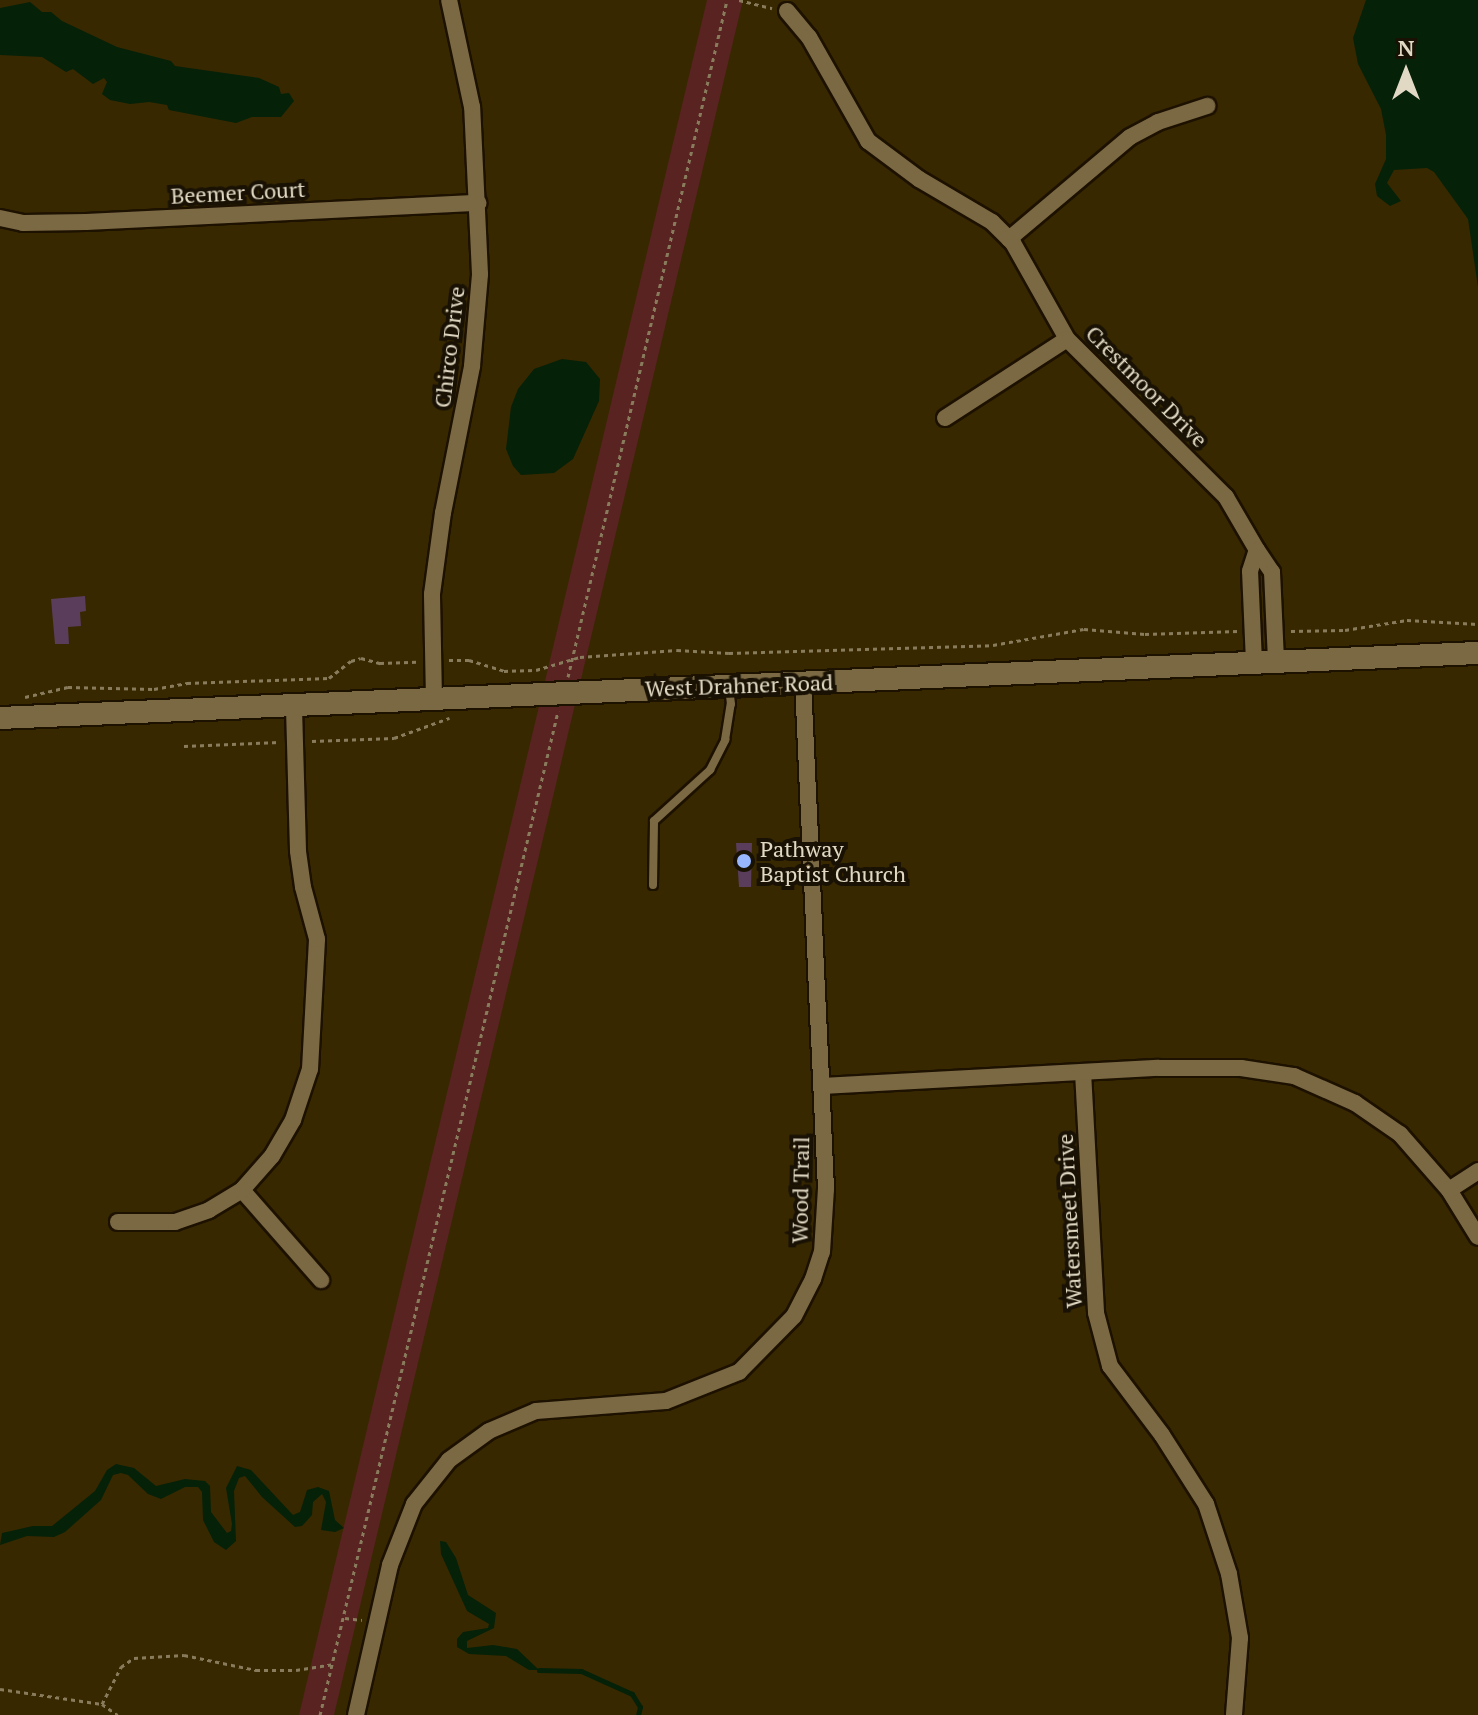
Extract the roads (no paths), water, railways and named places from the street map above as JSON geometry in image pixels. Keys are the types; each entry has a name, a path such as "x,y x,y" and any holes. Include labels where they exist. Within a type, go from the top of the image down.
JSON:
{"street":[{"name":"Chirco Drive","path":"434,700 432,594 443,513 472,366 480,274 472,107 449,0"},
{"name":"Crestmoor Drive","path":"787,11 809,37 868,141 919,179 992,222 1009,239 1067,339 1226,497 1272,572 1275,631 1265,661"},
{"path":"1009,239 1130,137 1158,122 1207,106"},
{"name":"Beemer Court","path":"0,218 23,223 86,222 479,203"},
{"path":"945,418 1067,339"},
{"path":"1257,550 1250,571 1252,627 1265,661"},
{"name":"West Drahner Road","path":"0,718 1478,653"},
{"name":"Wood Trail","path":"356,1715 390,1565 414,1504 449,1460 489,1431 536,1411 666,1401 739,1372 794,1316 822,1252 826,1211 822,1086 803,683"},
{"path":"118,1222 175,1222 209,1210 242,1190 272,1156 293,1120 310,1069 317,939 303,887 298,851 294,706"},
{"path":"822,1086 1083,1072 1241,1068 1294,1076 1355,1103 1400,1134 1449,1190 1478,1237"},
{"name":"Watersmeet Drive","path":"1083,1072 1096,1313 1110,1366 1177,1456 1206,1504 1229,1574 1240,1638 1234,1715"},
{"path":"1449,1190 1478,1171"},
{"path":"242,1190 321,1280"}],"lane":[{"path":"653,885 654,821 710,770 725,740 731,704 729,685"}],"waterway":[{"path":"539,1670 581,1671 632,1694 640,1707 638,1715"}],"place":[{"name":"Pathway Baptist Church","path":"744,861"}]}
